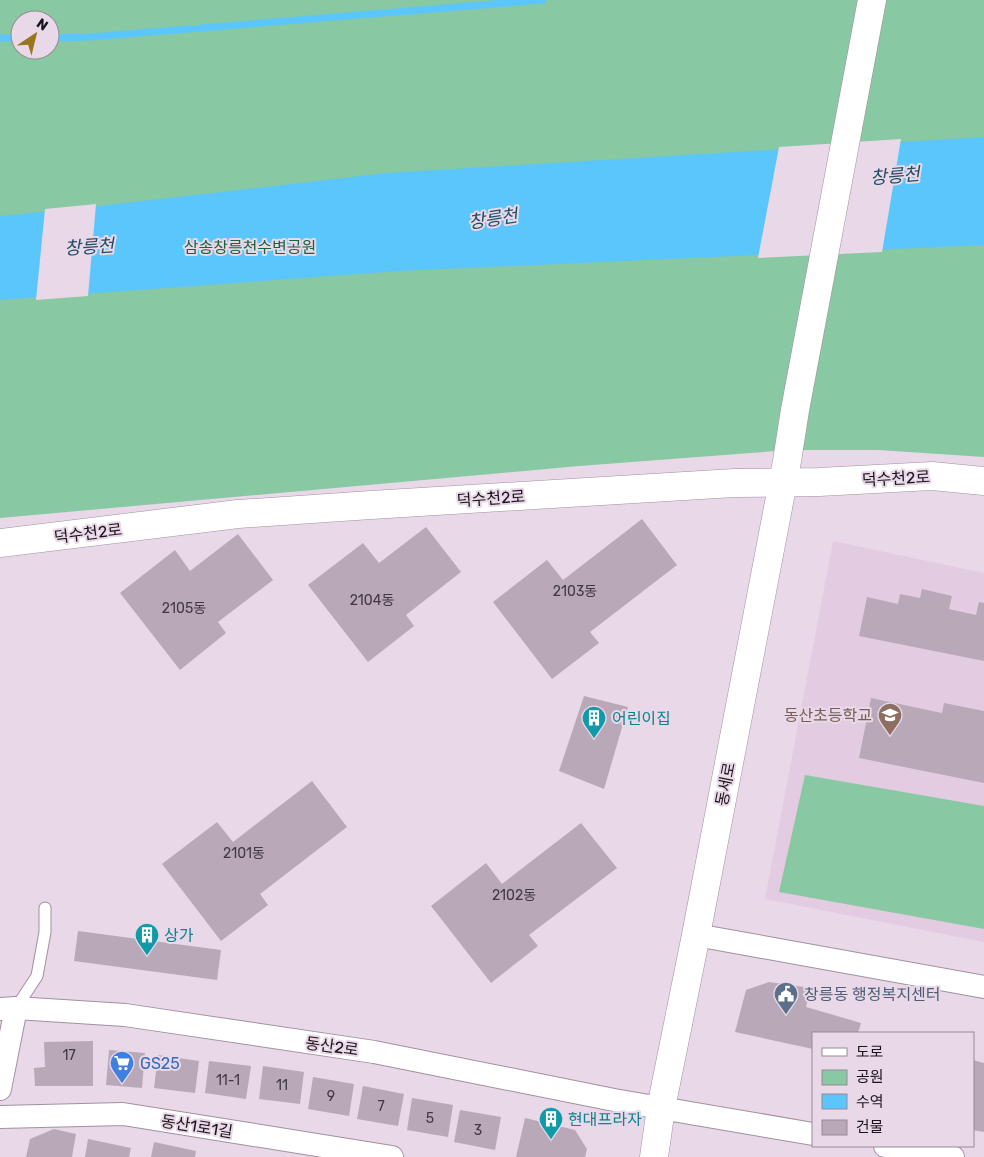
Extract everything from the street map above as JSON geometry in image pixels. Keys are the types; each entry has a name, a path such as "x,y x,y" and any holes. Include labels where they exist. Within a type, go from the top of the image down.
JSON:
{"main road":[{"name":"동세로","path":"654,1157 661,1108 783,483 872,0"},
{"name":"덕수천2로","path":"0,543 238,514 725,484 819,482 932,476 984,481"}],"street":[{"path":"696,935 984,987"},
{"path":"0,1089 8,1009"},
{"name":"동산2로","path":"8,1009 126,1015 374,1052 614,1100 812,1134"},
{"name":"동산1로1길","path":"0,1117 123,1114 392,1157"},
{"path":"891,1147 953,1157"}],"lane":[{"path":"8,1009 37,976 45,932 45,908"}],"shaded area":[{"name":"동산초등학교","path":"833,541 984,573 984,942 765,899"}],"green space":[{"name":"삼송창릉천수변공원","path":"0,0 984,0 984,457 879,450 789,450 579,466 0,518"},
{"path":"805,775 984,806 984,929 779,892"}],"water":[{"name":"창릉천","path":"984,137 984,245 399,271 0,300 0,216 386,173"}],"pier":[{"path":"901,139 882,252 758,258 779,147"},
{"path":"96,204 88,296 36,300 45,209"}],"building":[{"path":"642,519 677,565 590,632 599,643 552,679 493,602 547,560 563,580"},
{"path":"426,527 461,572 406,615 414,626 368,662 308,585 363,543 379,563"},
{"path":"238,534 273,580 218,622 226,633 180,670 120,593 175,550 190,571"},
{"path":"922,589 952,596 949,609 976,615 979,602 984,603 984,661 859,636 867,597 898,604 900,594 920,598"},
{"name":"어린이집","path":"584,696 628,707 604,789 559,771"},
{"path":"871,698 942,713 944,703 984,711 984,783 859,758"},
{"path":"312,781 347,827 260,894 268,905 221,941 162,864 217,822 233,842"},
{"path":"581,823 617,868 529,935 538,946 491,983 431,906 486,863 502,884"},
{"name":"상가","path":"78,931 221,950 217,980 74,961"},
{"name":"창릉동 행정복지센터","path":"769,982 811,988 806,1007 861,1023 858,1032 812,1032 812,1049 735,1032 746,990"},
{"path":"93,1041 93,1086 35,1086 34,1068 45,1067 44,1042"},
{"path":"109,1050 145,1053 142,1088 106,1085"},
{"path":"158,1055 199,1061 195,1093 154,1088"},
{"path":"974,1060 984,1063 984,1132 974,1130"},
{"path":"209,1061 251,1066 246,1099 205,1093"},
{"path":"263,1066 304,1072 300,1104 259,1099"},
{"path":"313,1077 354,1084 349,1116 308,1109"},
{"path":"363,1086 404,1094 398,1126 357,1119"},
{"path":"412,1098 453,1105 448,1137 407,1130"},
{"path":"460,1110 501,1117 495,1150 454,1142"},
{"name":"현대프라자","path":"525,1118 575,1130 587,1149 585,1157 516,1157"},
{"path":"54,1129 76,1134 72,1157 26,1157 30,1139"},
{"path":"88,1139 131,1148 129,1157 85,1157"},
{"path":"154,1142 196,1151 195,1157 151,1157"}],"waterway":[{"path":"60,38 89,37 543,0"},
{"path":"0,38 10,38"}],"place":[{"name":"동산초등학교","path":"890,736"},
{"name":"어린이집","path":"594,739"},
{"name":"상가","path":"147,956"},
{"name":"창릉동 행정복지센터","path":"786,1015"},
{"name":"GS25","path":"122,1084"},
{"name":"현대프라자","path":"551,1140"}]}
